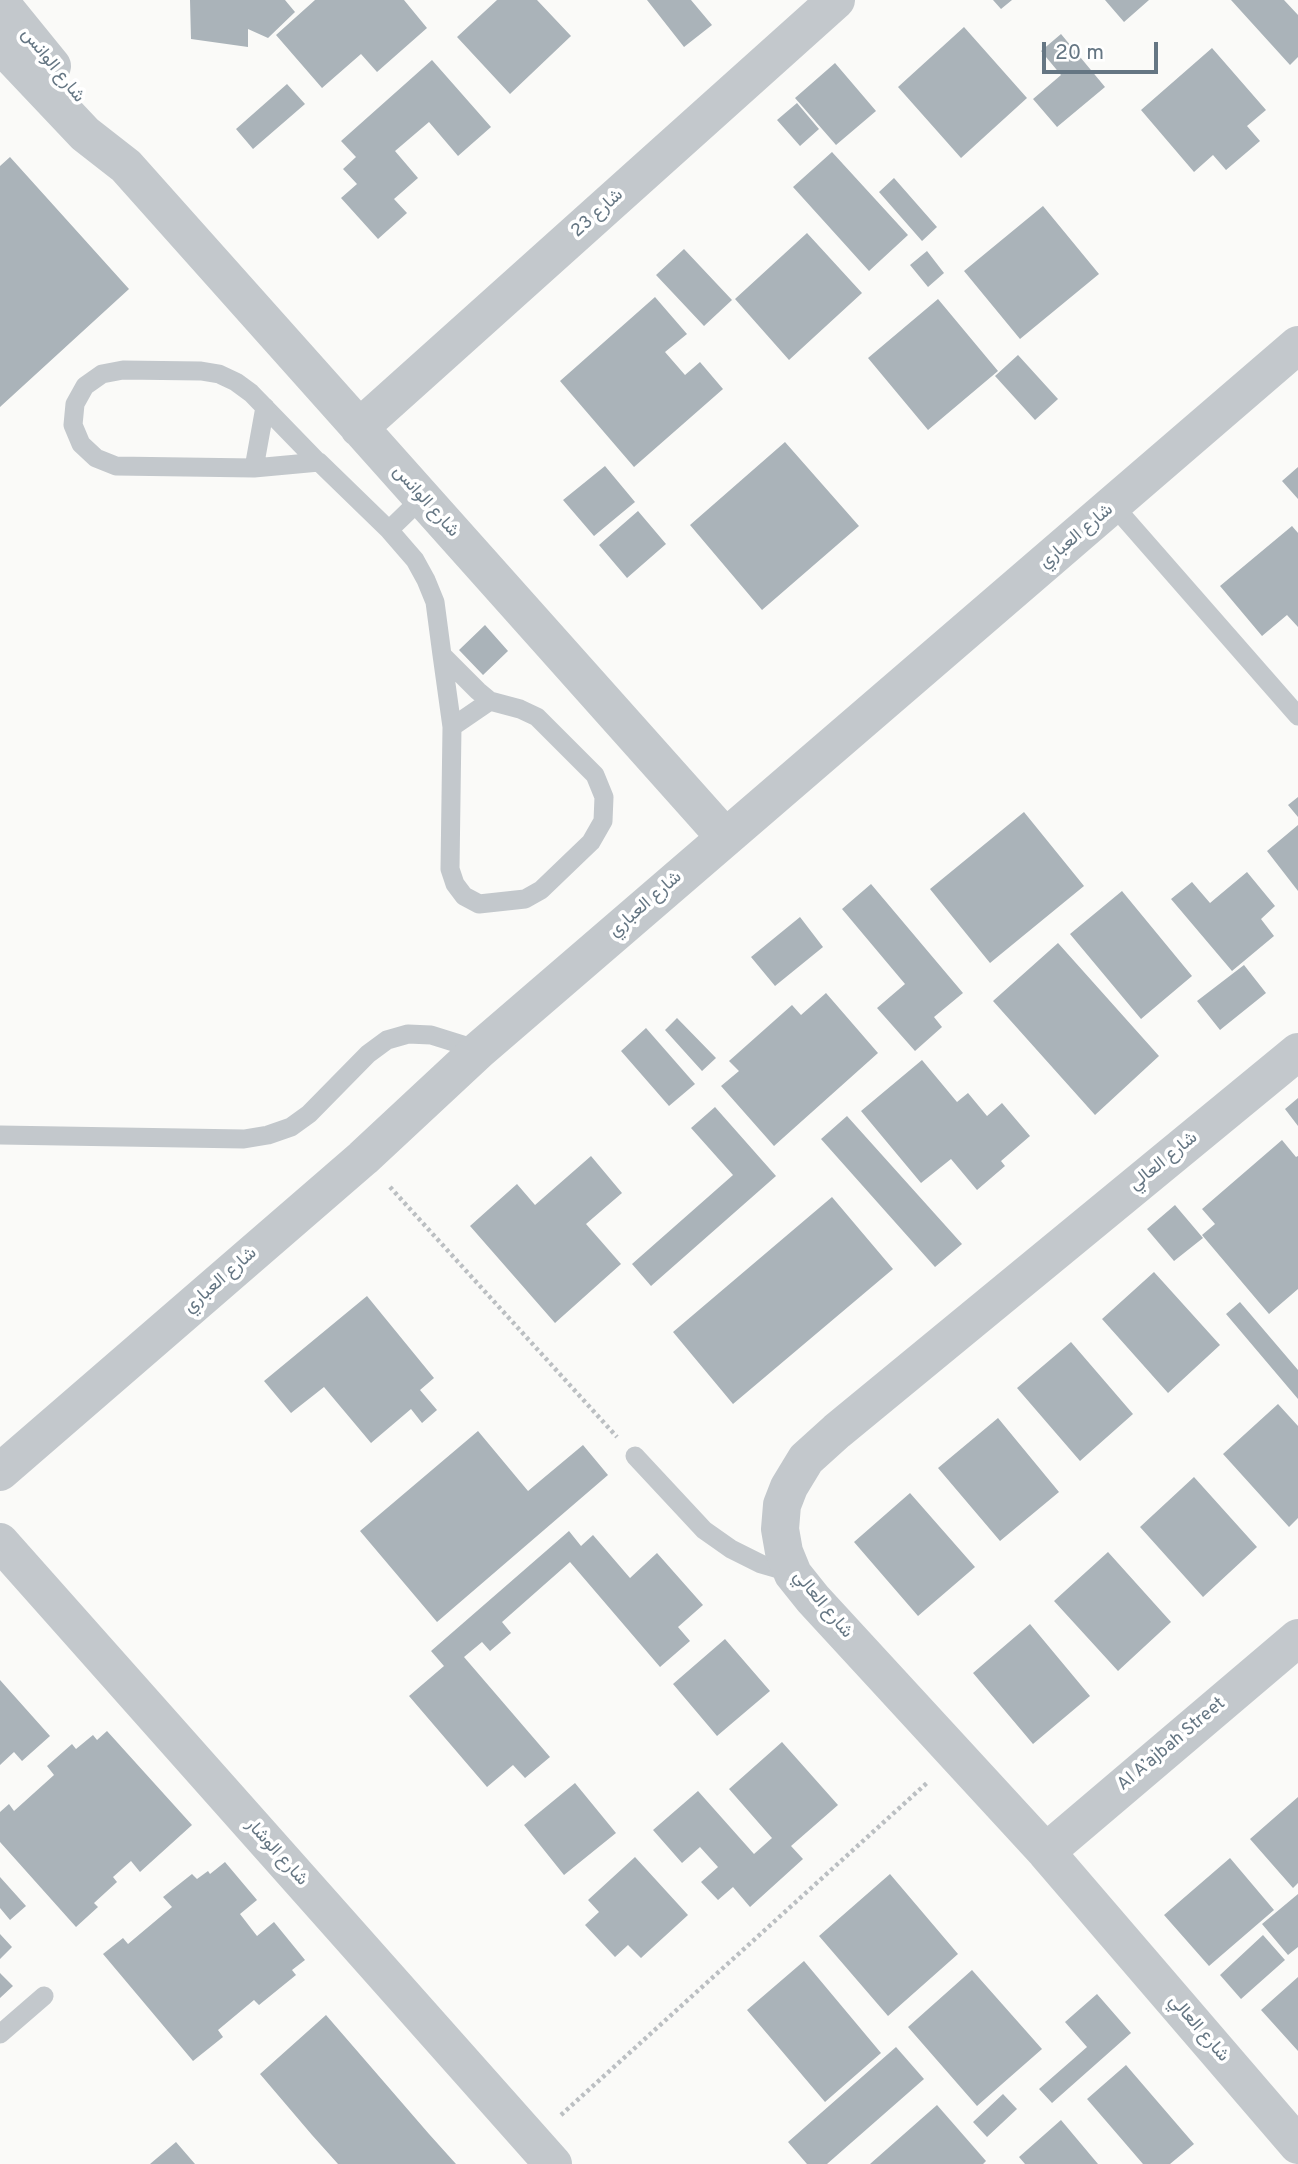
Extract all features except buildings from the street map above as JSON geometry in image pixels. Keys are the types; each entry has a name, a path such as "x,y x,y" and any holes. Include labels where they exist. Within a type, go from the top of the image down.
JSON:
{"street":[{"name":"شارع 23","path":"359,428 836,0"},
{"name":"شارع الوانس","path":"0,2 99,121 125,166"},
{"name":"شارع الوانس","path":"0,44 85,134 125,166 725,837"},
{"name":"شارع العباري","path":"0,1472 363,1158 479,1050 1298,345"},
{"name":"شارع العالي","path":"1298,1052 806,1459 789,1487 782,1506 780,1529 784,1552 793,1574 813,1599 1046,1852 1298,2145"},
{"name":"شارع الوشار","path":"0,1542 543,2152"},
{"name":"Al A’ajbah Street","path":"1046,1852 1298,1638"}],"lane":[{"path":"319,462 254,468 116,466 96,458 81,444 73,425 75,404 85,386 102,374 123,370 201,371 219,374 236,382 265,407 389,530 415,560 435,602 442,654 452,727 450,869 455,884 464,896 479,904 525,899 541,890 591,842 603,821 604,797 595,775 537,717 490,701 442,654"},
{"path":"254,468 265,407"},
{"path":"389,530 422,498"},
{"path":"1114,506 1298,716"},
{"path":"452,727 490,701"},
{"path":"0,1135 244,1139 268,1135 291,1127 309,1114 368,1054 387,1040 408,1034 431,1035 479,1050"},
{"path":"635,1456 704,1530 731,1549 761,1564 793,1574"},
{"path":"0,2034 44,1996"}],"path":[{"path":"363,1158 635,1456"},
{"path":"543,2152 957,1756"}]}
